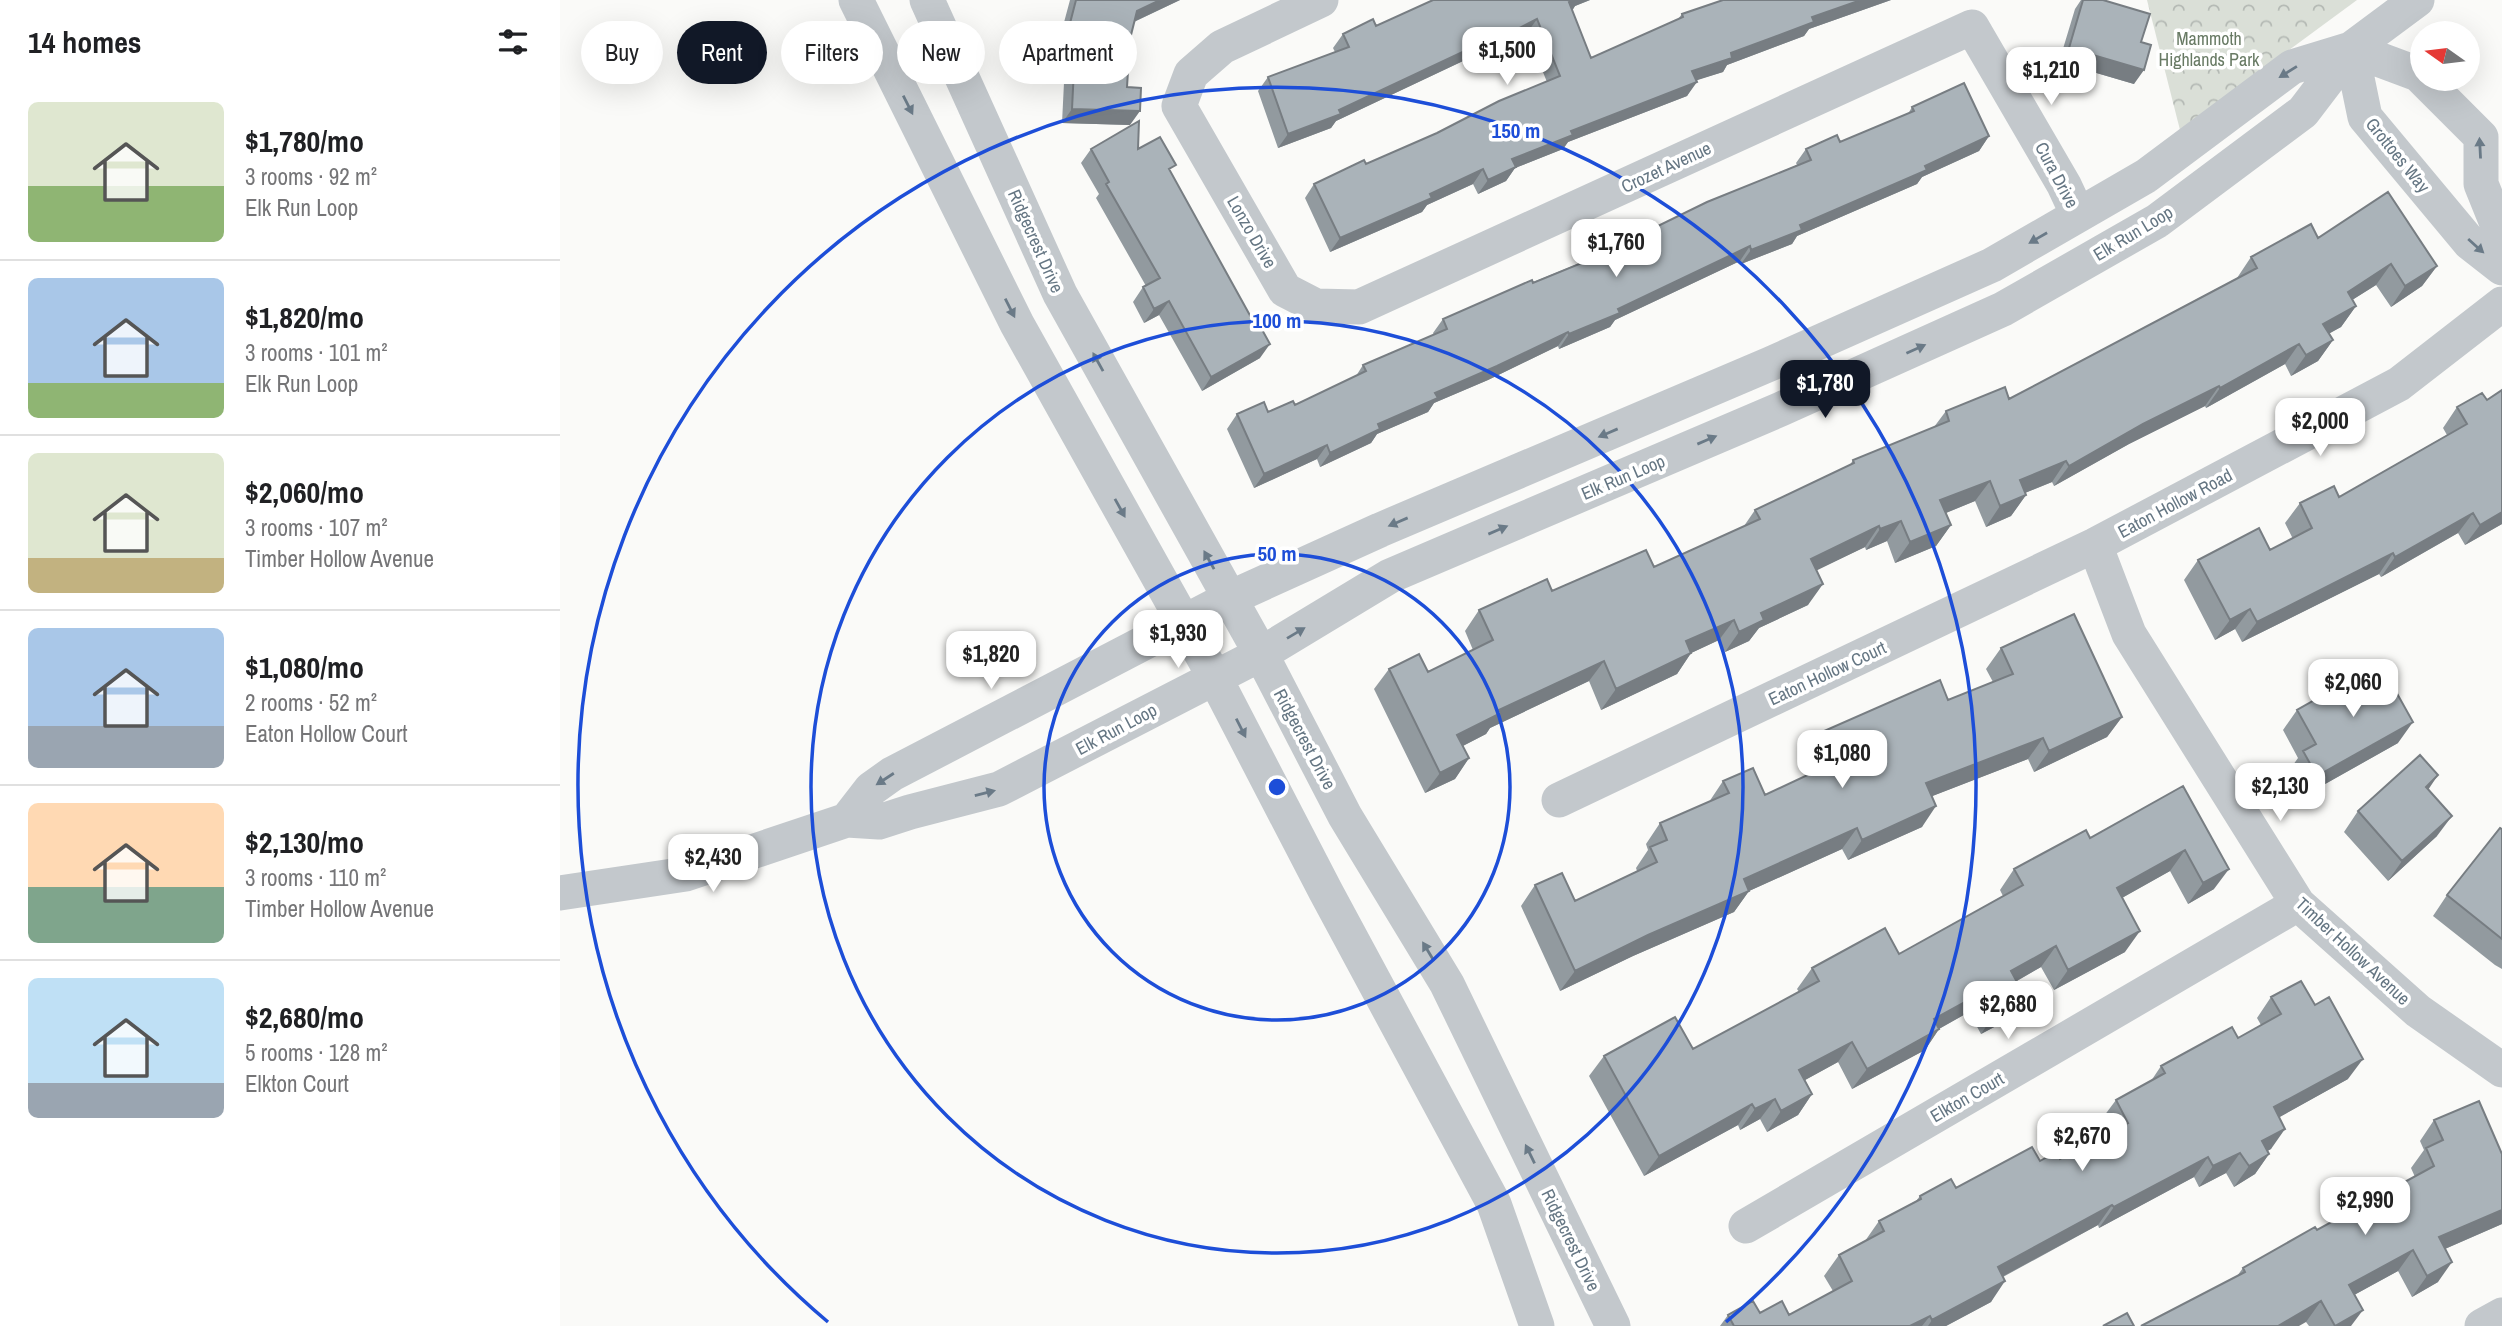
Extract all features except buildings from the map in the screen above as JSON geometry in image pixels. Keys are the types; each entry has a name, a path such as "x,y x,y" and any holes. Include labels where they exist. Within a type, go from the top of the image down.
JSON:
{"street":[{"path":"856,0 1017,324 1215,678 1326,892 1494,1204 1537,1326"},
{"name":"Ridgecrest Drive","path":"927,0 1060,294 1261,654 1345,816 1447,984 1613,1326"},
{"name":"Lonzo Drive","path":"1321,0 1222,47 1191,74 1180,106 1285,290 1316,306 1359,307"},
{"name":"Elk Run Loop","path":"560,893 686,874 847,820 880,822 999,789 1261,654 1390,576 1781,409 2003,309 2157,221 2262,143 2303,112 2351,48 2417,0"},
{"name":"Cura Drive","path":"1978,13 2078,215"},
{"name":"Crozet Avenue","path":"1359,307 1978,13"},
{"path":"2351,48 2410,71"},
{"name":"Elk Run Loop","path":"847,820 871,789 923,758 1230,598 1380,530 1770,365 1992,265 2146,176 2292,67 2351,48"},
{"name":"Grottoes Way","path":"2351,48 2365,117 2470,243 2502,268"},
{"path":"2436,91 2481,137 2480,184 2502,236"},
{"path":"2445,211 2480,184"},
{"name":"Eaton Hollow Road","path":"2095,545 2399,384 2502,304"},
{"name":"Eaton Hollow Court","path":"1559,800 2095,545"},
{"name":"Timber Hollow Avenue","path":"2095,545 2129,634 2298,904 2418,1011 2502,1070"},
{"path":"923,758 942,803"},
{"name":"Elkton Court","path":"1746,1226 2298,904"},
{"path":"2482,1326 2502,1315"}],"green space":[{"name":"Mammoth Highlands Park","path":"2147,0 2357,0 2180,130"}]}
